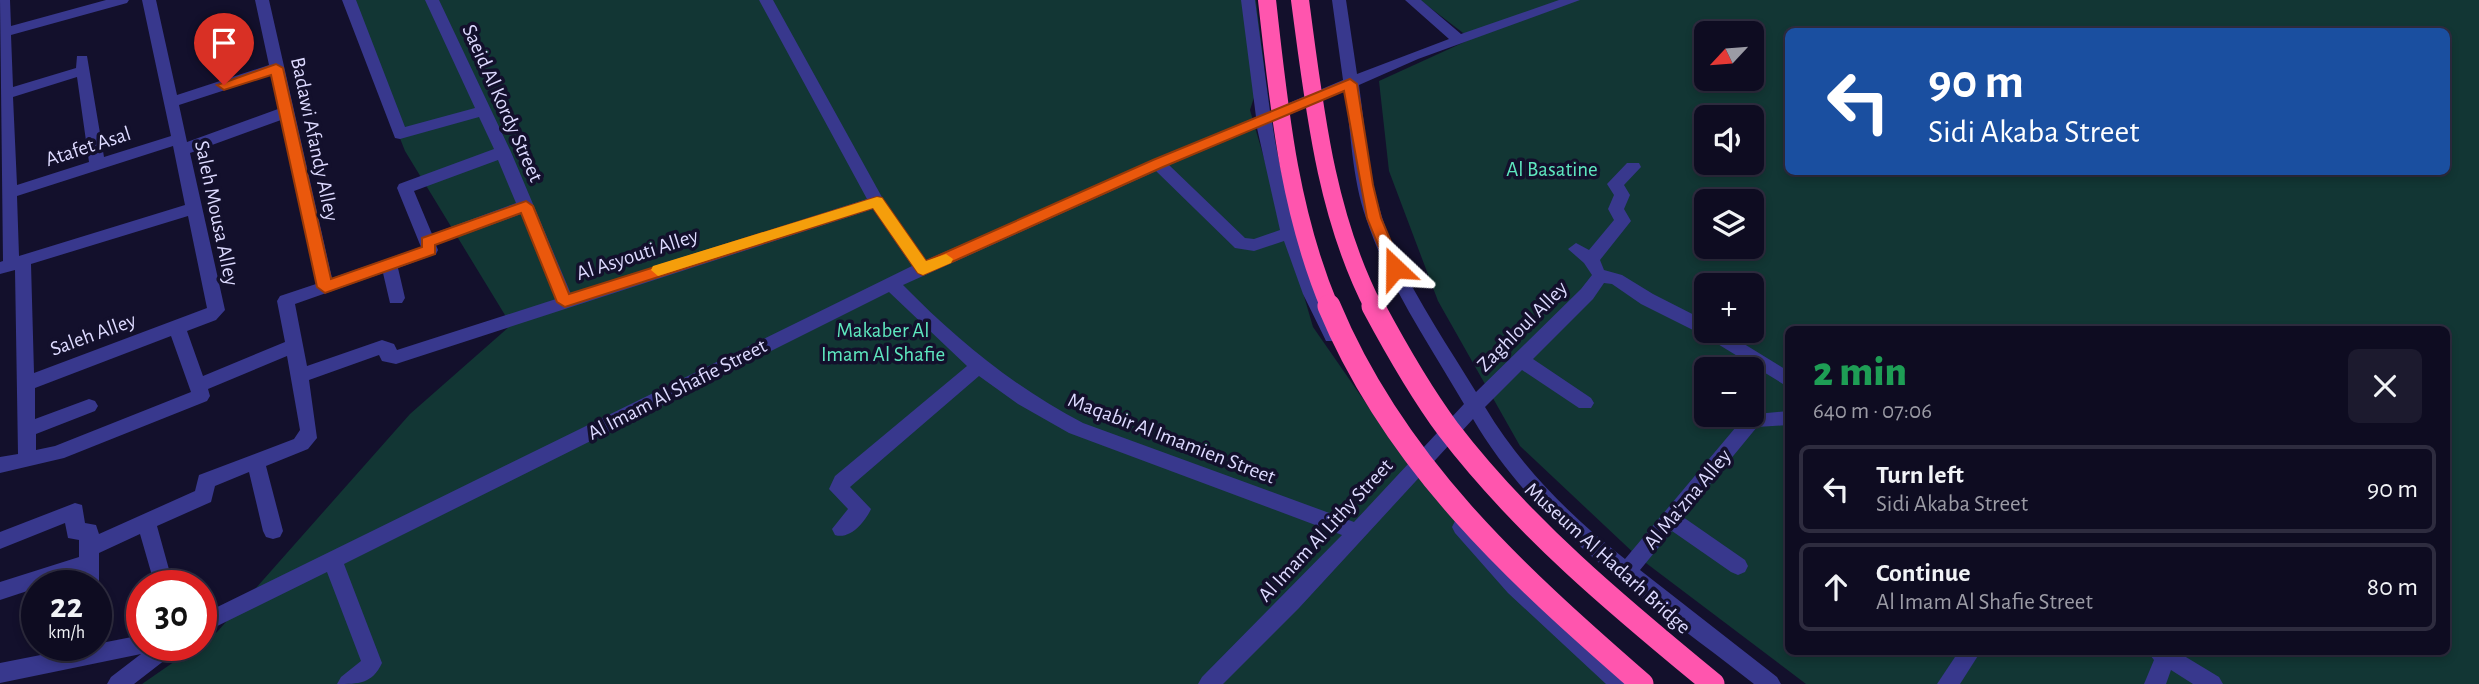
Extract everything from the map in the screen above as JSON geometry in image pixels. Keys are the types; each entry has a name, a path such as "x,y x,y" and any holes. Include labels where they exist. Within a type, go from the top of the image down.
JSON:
{"highway":[{"path":"1267,0 1287,160 1300,226 1324,296 1362,371 1412,449 1476,529 1523,578 1642,684"},
{"name":"Museum Al Hadarh Bridge","path":"1300,0 1320,138 1334,204 1357,271 1399,354 1443,422 1514,508 1604,594 1713,684"}],"street":[{"path":"4,0 4,152 9,193 11,265 25,384 27,457"},
{"path":"5,32 122,0"},
{"name":"Saleh Mousa Alley","path":"149,0 216,310 177,328"},
{"name":"Badawi Afandy Alley","path":"262,0 325,287"},
{"path":"349,0 400,134 484,111"},
{"name":"Saeid Al Kordy Street","path":"432,0 503,152 565,302"},
{"path":"765,0 877,202 923,269"},
{"path":"1248,0 1268,159 1287,234 1302,273 1342,356 1414,467 1515,587 1621,684"},
{"path":"1339,0 1350,84 1374,218 1403,285 1474,406 1517,469 1554,509 1625,573 1770,684"},
{"path":"1412,0 1458,39"},
{"name":"Al Imam Al Shafie Street","path":"217,617 891,283 1263,119 1458,39 1573,0"},
{"path":"6,94 83,65 97,165"},
{"path":"171,102 276,68"},
{"name":"Atafet Asal","path":"9,193 97,165 180,144 286,112"},
{"path":"0,591 89,555 146,522 204,496 206,481 301,444 308,438 286,302 430,250 405,188 503,152"},
{"path":"1158,164 1241,243 1260,244 1287,234"},
{"path":"1633,167 1615,184 1622,195 1616,209 1623,221 1583,254 1600,276 1616,279 1647,299 1694,323"},
{"name":"Al Asyouti Alley","path":"299,376 382,347 388,349 388,356 396,357 877,202"},
{"path":"427,242 526,206"},
{"path":"11,265 194,208"},
{"path":"389,264 396,298"},
{"name":"Zaghloul Alley","path":"1474,406 1587,294 1600,276"},
{"name":"Maqabir Al Imamien Street","path":"891,283 940,335 1030,404 1076,428 1354,531"},
{"path":"0,465 27,457 57,453 201,396 177,328"},
{"name":"Saleh Alley","path":"25,384 177,328"},
{"path":"1729,343 1785,378"},
{"path":"197,386 294,346"},
{"path":"1520,359 1585,403"},
{"path":"842,529 862,509 839,489 842,482 979,366"},
{"path":"26,430 89,406"},
{"name":"Al Imam Al Lithy Street","path":"1209,684 1292,602 1354,531 1474,406"},
{"name":"Al Ma'zna Alley","path":"1625,573 1752,421 1785,418"},
{"path":"256,462 273,531"},
{"path":"0,541 74,510 75,531 88,529 89,570"},
{"path":"1670,519 1738,566"},
{"path":"146,522 159,570"},
{"path":"333,561 372,663 365,672 348,684"},
{"path":"0,673 126,647"},
{"path":"1948,684 1968,655"},
{"path":"2155,684 2162,655"},
{"path":"2164,655 2212,684"},
{"path":"118,684 148,661"}],"green space":[{"name":"Makaber Al Imam Al Shafie","path":"345,0 1256,0 1264,66 1250,110 1313,327 1395,445 1624,684 142,684 175,661 217,661 217,632 410,414 511,325 405,151"},
{"name":"Al Basatine","path":"1420,0 2479,0 2479,684 1806,684 1638,557 1520,446 1438,301 1389,171 1379,81 1471,39"}],"slow traffic":[{"path":"658,270 877,202 923,269 946,259"}],"route":[{"path":"224,85 276,68 325,287 430,250 427,242 526,206 565,302 877,202 923,269 1158,164 1350,84 1374,218 1395,268"}]}
